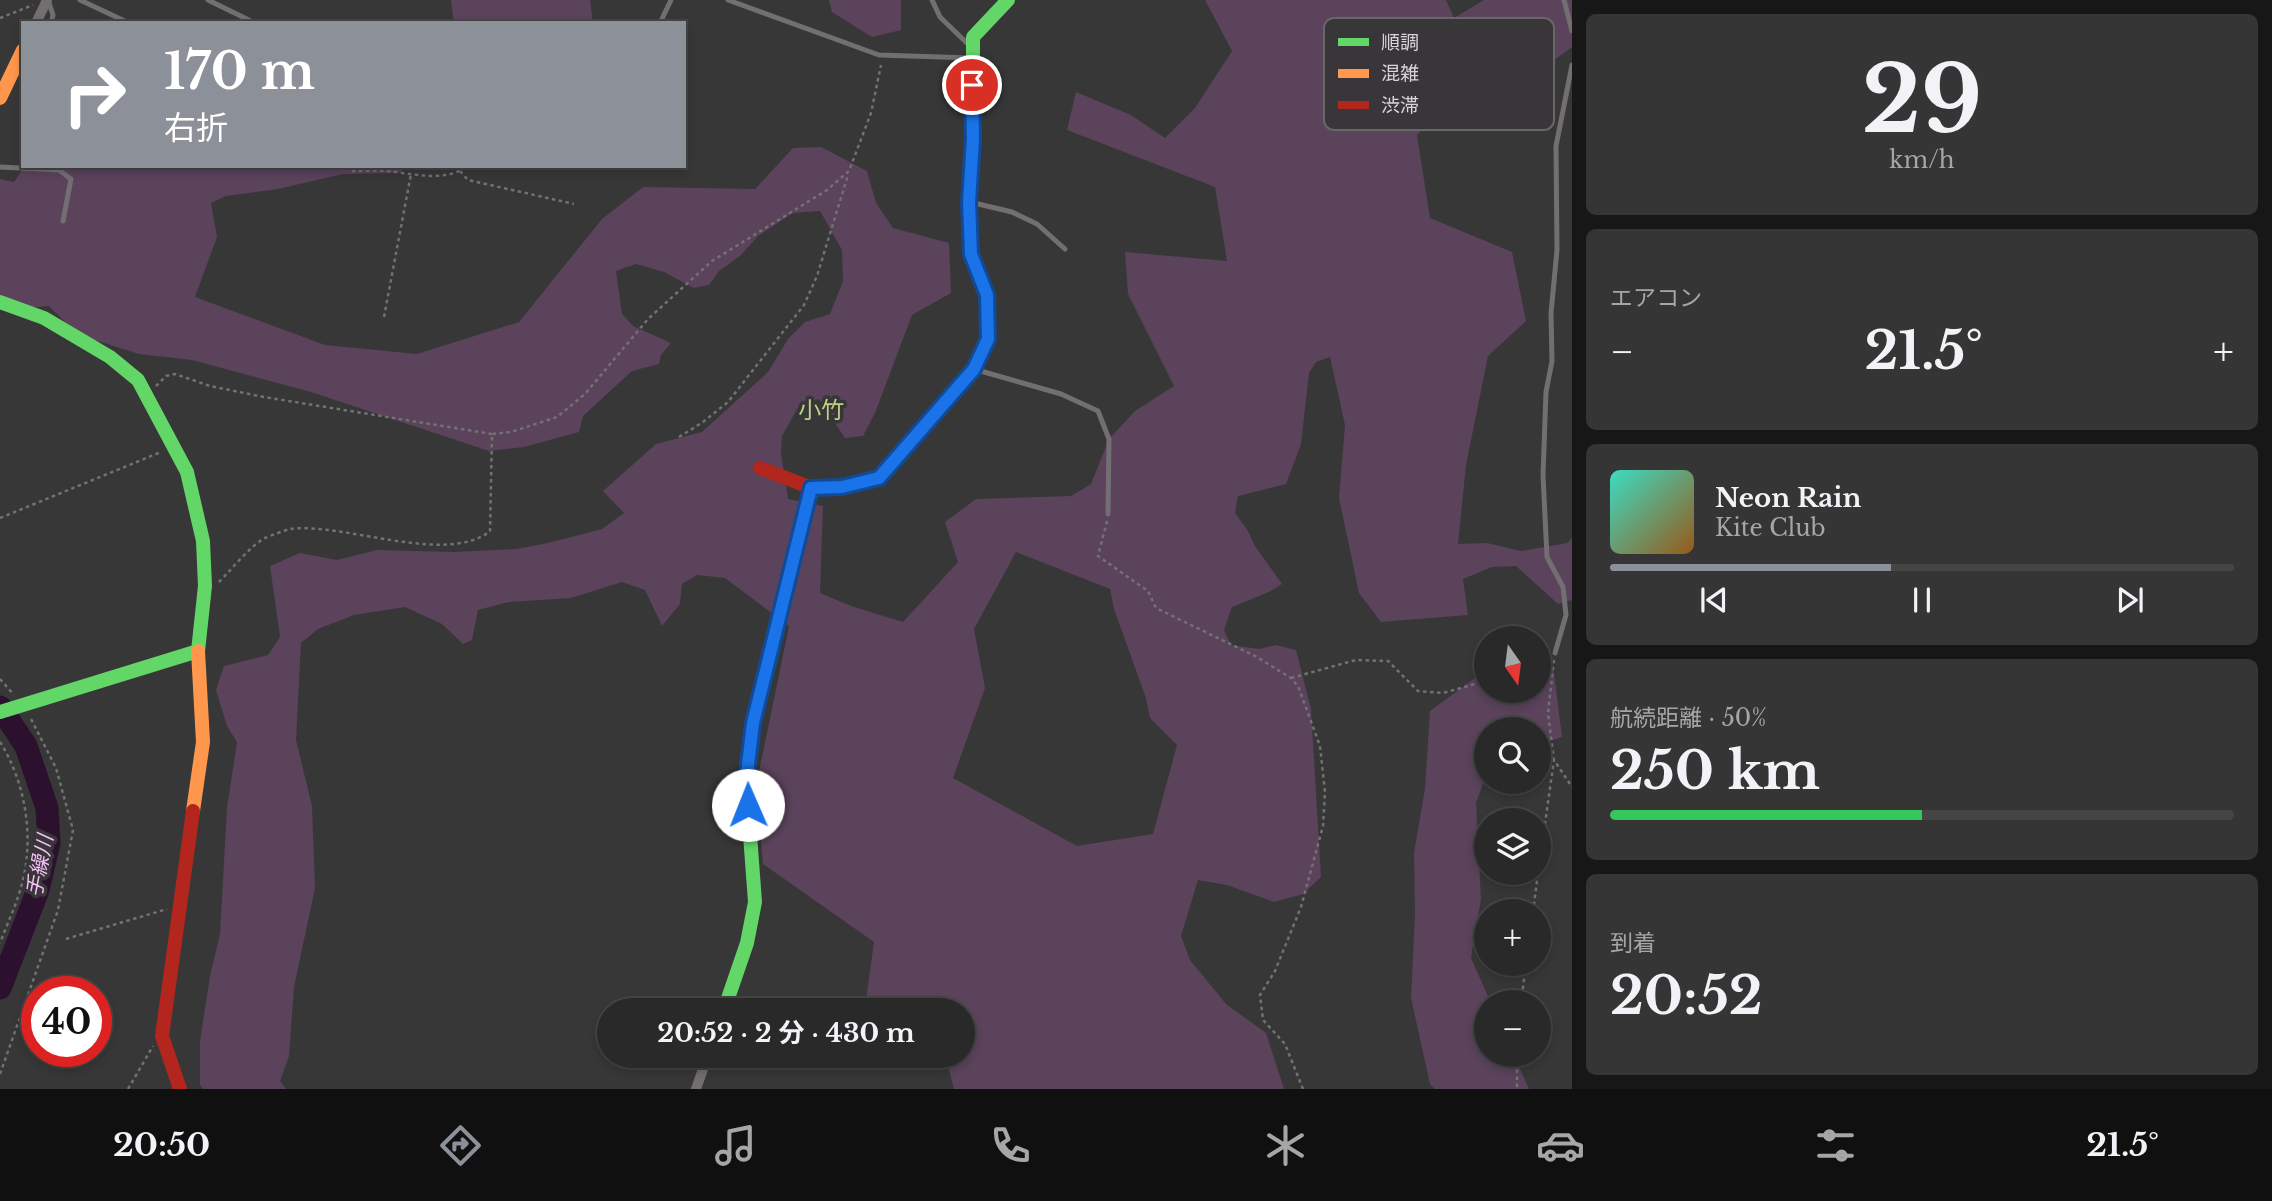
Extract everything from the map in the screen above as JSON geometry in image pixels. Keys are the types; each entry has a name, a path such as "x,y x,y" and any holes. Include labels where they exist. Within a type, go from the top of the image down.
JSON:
{"street":[{"path":"37,21 47,0"},
{"path":"760,468 811,488 842,487 879,478 974,369 988,339 987,295 971,254 969,202 973,139 973,37 1009,0"},
{"path":"0,97 21,54"},
{"path":"0,302 44,318 110,357 138,380 187,472 203,541 204,597 198,651 203,742 162,1036 180,1089"},
{"path":"728,998 747,943 755,902 746,781 753,723 811,488"},
{"path":"0,712 198,651"},
{"path":"696,1089 703,1068"}],"lane":[{"path":"47,0 54,15 52,21"},
{"path":"80,0 125,21"},
{"path":"208,0 251,21"},
{"path":"661,21 671,0"},
{"path":"728,0 851,46 883,55 972,53"},
{"path":"932,0 940,17 972,53"},
{"path":"1564,0 1572,31"},
{"path":"1555,653 1569,614 1563,587 1547,557 1543,475 1546,391 1552,361 1550,313 1557,250 1556,146 1572,65"},
{"path":"0,167 59,170 71,179 63,221"},
{"path":"969,202 1013,212 1037,224 1065,249"},
{"path":"974,369 1061,394 1098,411 1109,439 1108,514"}],"path":[{"path":"0,18 33,5"},
{"path":"679,437 728,402 804,305 817,276 849,171 871,114 883,55"},
{"path":"352,171 383,170 444,175 462,168"},
{"path":"460,171 468,180 574,204"},
{"path":"146,396 166,376 176,374 210,386 264,397 492,434 511,432 557,417 585,394 649,319 712,261 827,190 849,171"},
{"path":"384,317 411,174"},
{"path":"204,597 262,539 290,529 326,530 426,544 455,544 482,538 490,531 492,434"},
{"path":"0,518 174,447"},
{"path":"1108,514 1098,556 1148,591 1156,608 1255,656 1291,678 1298,686 1320,746 1325,792 1323,826 1301,907 1275,971 1260,995 1263,1020 1285,1044 1303,1089"},
{"path":"1548,808 1555,760 1548,713 1555,653"},
{"path":"1291,678 1356,660 1388,661 1418,691 1443,693 1474,684"},
{"path":"0,679 24,706 56,768 73,830 58,910 0,1074"},
{"path":"0,742 15,771 25,806 27,846 22,886 0,943"},
{"path":"1555,760 1572,787"},
{"path":"66,939 180,905"},
{"path":"128,1089 151,1048 162,1036"},
{"path":"1517,1067 1517,1087"}],"shaded area":[{"path":"451,0 590,0 593,21 454,21"},
{"path":"829,0 901,0 901,30 872,37 832,12"},
{"path":"1205,0 1446,0 1454,18 1324,18 1324,130 1422,130 1417,135 1430,218 1512,252 1526,321 1488,356 1466,465 1458,544 1487,543 1521,551 1567,543 1572,538 1572,600 1558,604 1516,566 1492,567 1463,579 1468,615 1381,622 1359,593 1339,498 1345,425 1330,357 1316,362 1309,373 1301,444 1286,484 1238,496 1235,513 1282,584 1232,607 1224,630 1231,645 1259,649 1276,645 1296,650 1311,709 1321,877 1303,894 1274,902 1227,885 1198,880 1181,936 1190,960 1226,1004 1266,1033 1284,1089 954,1089 948,1068 975,1068 975,998 866,998 874,942 763,864 756,786 789,626 725,578 697,575 682,584 680,604 662,626 645,590 622,582 571,598 509,602 478,610 472,640 463,644 442,624 405,607 354,615 318,629 301,643 296,740 312,806 315,888 294,987 289,1056 280,1081 286,1089 203,1089 200,1085 200,1041 210,976 220,934 227,808 237,742 227,726 216,690 224,666 268,655 280,637 270,566 300,553 337,560 377,550 454,552 517,549 602,529 624,513 603,491 656,444 702,432 768,372 788,339 805,322 830,314 843,281 842,250 820,211 793,213 758,236 740,256 719,271 709,285 694,288 664,272 636,264 616,271 622,314 633,326 671,343 661,355 659,364 632,371 583,416 579,432 524,447 489,451 311,392 192,360 139,354 85,337 49,306 0,310 0,179 14,182 24,168 407,168 398,173 343,174 278,189 226,196 211,203 217,237 195,297 325,345 417,354 519,322 602,219 643,187 755,189 793,148 821,147 867,171 876,203 893,228 949,243 951,293 912,315 875,413 863,436 845,438 819,399 800,404 782,436 781,453 788,499 823,506 820,593 903,622 958,562 945,522 976,499 1071,496 1091,484 1109,439 1135,411 1174,386 1128,294 1125,252 1227,261 1215,187 1067,130 1076,92 1131,115 1165,138 1195,108 1232,51","holes":["1016,552 1110,589 1114,609 1146,698 1150,718 1177,745 1153,834 1077,846 953,778 985,688 974,629"]},
{"path":"1484,0 1572,0 1572,47 1554,60 1554,18 1454,18"},
{"path":"1553,665 1562,737 1551,741 1551,717 1474,717 1474,794 1479,794 1476,808 1474,808 1474,885 1480,885 1481,899 1474,899 1471,958 1474,976 1479,976 1485,990 1474,990 1474,1067 1519,1067 1529,1089 1435,1089 1430,1084 1411,998 1415,914 1414,852 1425,789 1430,711 1474,679 1474,704 1550,704"}],"waterway":[{"name":"手繰川","path":"0,707 26,746 47,808 49,843 38,890 0,988"}],"traffic: fast":[{"path":"971,173 973,37 1008,0"},
{"path":"0,302 44,318 110,357 138,380 187,472 203,541 205,586 198,651 0,712"},
{"path":"728,998 747,943 755,902 746,781 753,723 812,488"}],"traffic: slow":[{"path":"0,98 21,54"},
{"path":"934,415 974,369 988,339 987,295 971,254 971,173"},
{"path":"193,811 203,742 198,651"}],"traffic: jam":[{"path":"760,468 812,488 842,487 879,478 934,415"},
{"path":"180,1089 162,1036 193,811"}],"district":[{"name":"小竹","path":"821,410"}],"route":[{"path":"748,805 746,781 753,723 811,488 842,487 879,478 974,369 988,339 987,295 971,254 969,202 973,139 972,85"}]}
